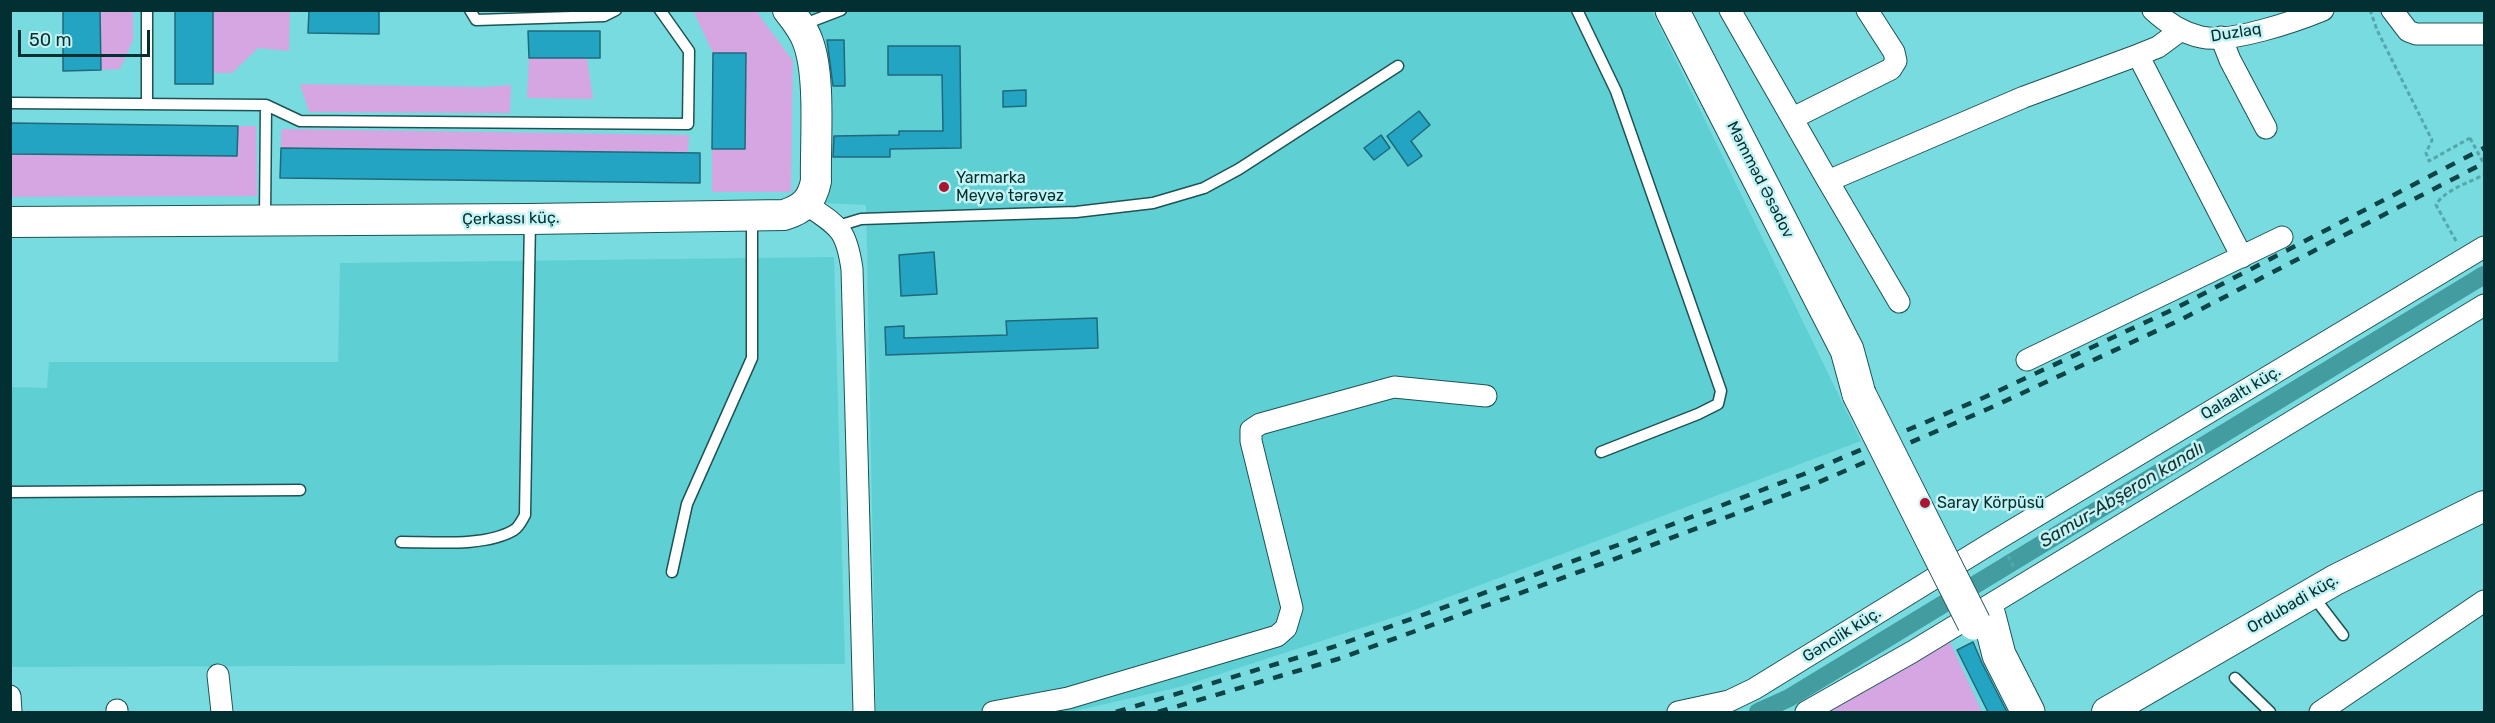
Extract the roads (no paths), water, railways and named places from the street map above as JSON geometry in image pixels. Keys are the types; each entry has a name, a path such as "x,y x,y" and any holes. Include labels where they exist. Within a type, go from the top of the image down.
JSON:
{"main road":[{"name":"Məmməd Əsədov","path":"1672,10 1868,390 2028,712"}],"street":[{"path":"1793,118 1891,69 1896,61 1894,52 1867,10"},
{"name":"Duzlaq","path":"2153,10 2166,22 2203,38 2247,34 2323,10"},
{"path":"2392,10 2408,31 2416,34 2484,34"},
{"path":"1739,13 1793,118 1899,302"},
{"path":"794,18 808,42 814,73 816,181 806,204 838,226 849,247 852,269 864,712"},
{"path":"1828,181 2024,97 2138,56 2181,30"},
{"path":"2221,37 2230,60 2266,128"},
{"path":"2138,56 2242,257"},
{"name":"Çerkassı küç.","path":"10,222 752,216 784,215 806,204"},
{"path":"2027,360 2282,237"},
{"name":"Qalaaltı küç.","path":"1998,539 2475,253"},
{"path":"1806,712 1912,652 2484,305"},
{"path":"993,712 1068,698 1277,636 1286,628 1291,618 1292,608 1251,441 1251,430 1260,424 1394,387 1486,396"},
{"name":"Ordubadi küç.","path":"2107,712 2311,593 2484,506"},
{"name":"Gənclik küç.","path":"1678,712 1729,701 1754,689 1998,539"},
{"path":"2320,712 2484,601"},
{"path":"218,675 222,712"},
{"path":"10,696 12,712"}],"lane":[{"path":"147,10 147,104"},
{"path":"470,10 476,20 604,16 616,10"},
{"path":"10,103 266,105 300,121 688,124 689,51 660,10"},
{"path":"794,18 840,10"},
{"path":"1577,10 1617,91 1721,390 1718,404 1601,452"},
{"path":"838,226 861,219 1076,212 1153,203 1204,188 1239,169 1398,66"},
{"path":"265,221 266,105"},
{"path":"672,572 687,504 752,358 752,216"},
{"path":"401,542 473,541 501,535 516,529 525,515 530,219"},
{"path":"10,492 300,490"},
{"path":"2311,593 2343,635"},
{"path":"2235,678 2270,712"}],"waterway":[{"name":"Samur-Abşeron kanalı","path":"1758,712 1789,698 2484,275"}],"railway":[{"path":"1116,712 1333,647 1618,545 1804,474 1985,397 2174,309 2484,148"},
{"path":"1158,712 1338,659 1810,486 1990,408 2180,320 2484,163"}],"place":[{"name":"Yarmarka Meyvә tәrәvәz","path":"944,187"},
{"name":"Saray Körpüsü","path":"1925,503"}]}
